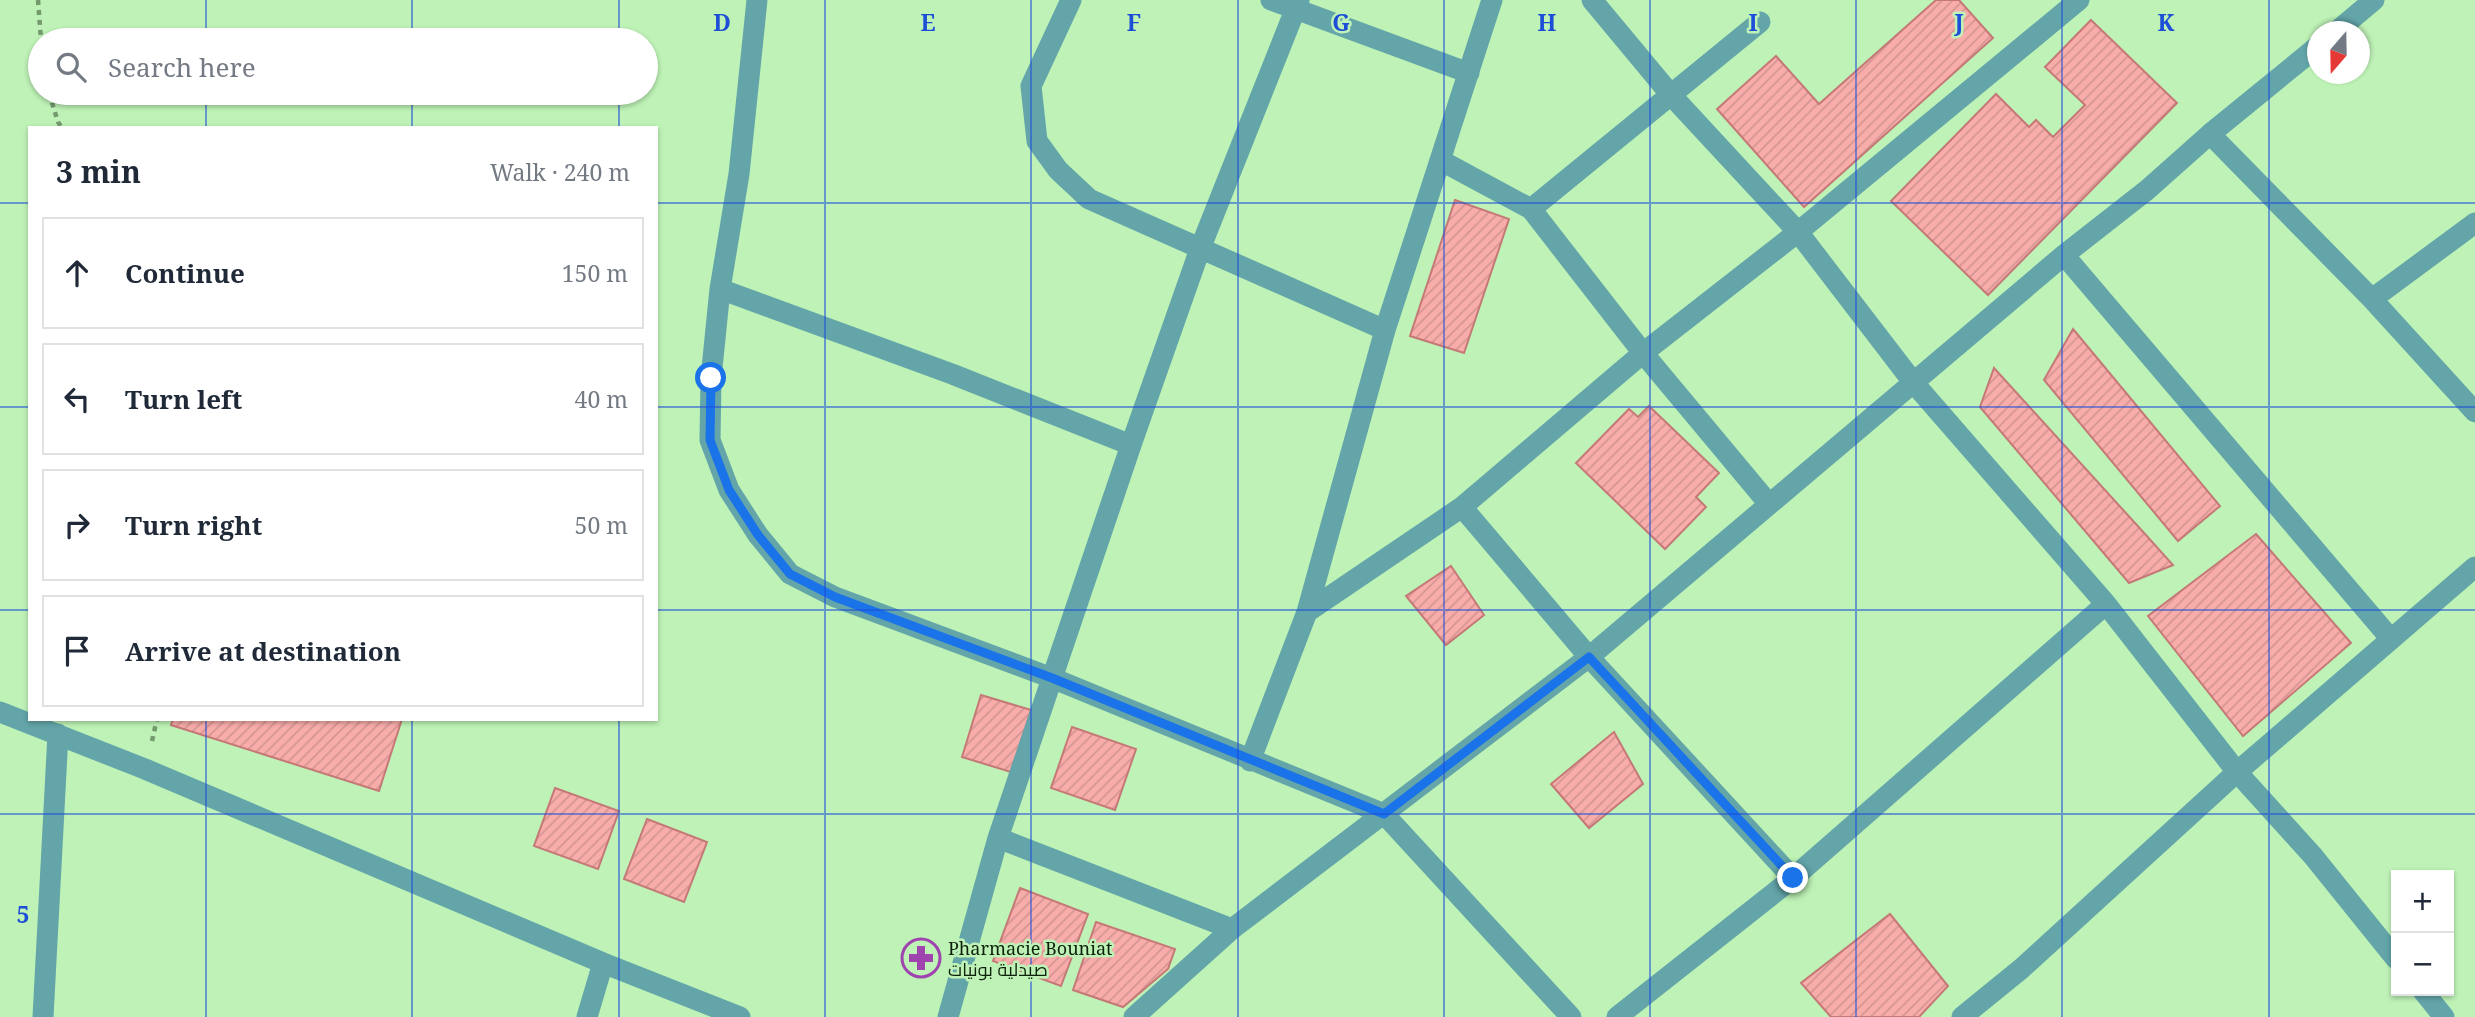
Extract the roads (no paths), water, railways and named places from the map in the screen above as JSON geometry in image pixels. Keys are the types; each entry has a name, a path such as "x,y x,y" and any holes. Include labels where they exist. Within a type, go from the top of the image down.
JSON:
{"street":[{"path":"757,0 739,174 720,289 711,378 710,440 729,490 758,535 790,574 835,597 1052,678 1384,814 1571,1017"},
{"path":"1071,0 1031,86 1037,141 1058,170 1089,199 1385,330"},
{"path":"1271,0 1297,4 1469,73"},
{"path":"1250,761 1307,612 1385,330 1492,0"},
{"path":"1592,0 1671,95 1798,232 1913,382 2106,604 2237,772 2313,856 2391,952"},
{"path":"1307,612 1462,507 1643,353 1798,232 2079,0"},
{"path":"2349,21 2374,0"},
{"path":"947,1017 998,838 1131,445 1200,249 1297,4"},
{"path":"1531,209 1760,22"},
{"path":"1134,1017 1232,929 1589,657 2064,255 2147,190 2210,134 2307,55"},
{"path":"2210,134 2372,299 2475,412"},
{"path":"1440,160 1531,209 1643,353 1769,504"},
{"path":"2372,299 2475,223"},
{"path":"2064,255 2390,638"},
{"path":"720,289 952,374 1131,445"},
{"path":"1462,507 1589,657 1793,878"},
{"path":"1962,1017 2021,969 2237,772 2475,567"},
{"path":"1617,1017 1793,878 2106,604"},
{"path":"0,712 740,1017"},
{"path":"43,1017 58,734"},
{"path":"998,838 1232,929"},
{"path":"587,1017 603,962"},
{"path":"2427,996 2444,1017"}],"place":[{"name":"Pharmacie Bouniat صيدلية بونيات","path":"921,958"}]}
